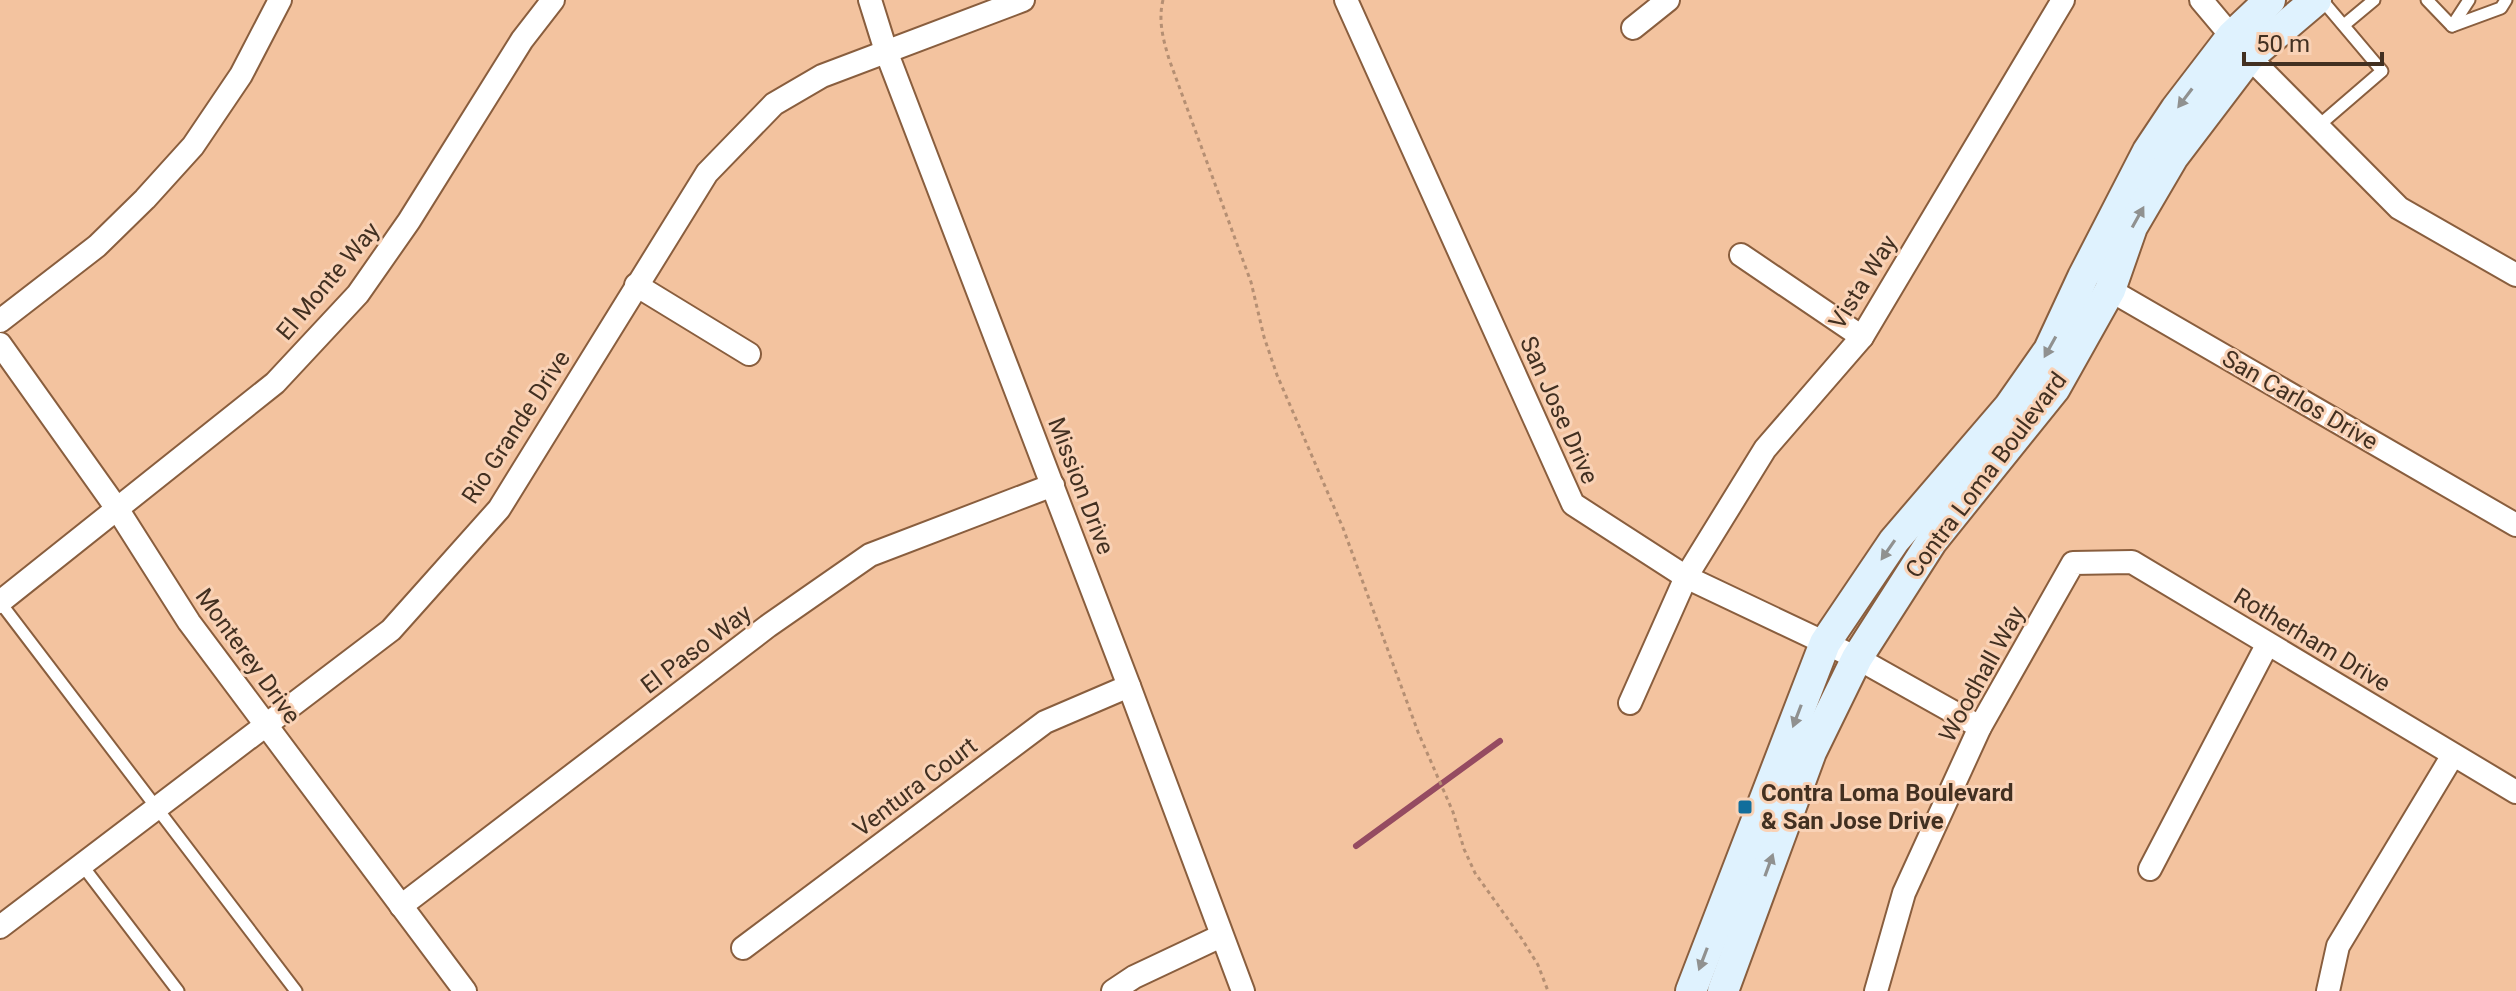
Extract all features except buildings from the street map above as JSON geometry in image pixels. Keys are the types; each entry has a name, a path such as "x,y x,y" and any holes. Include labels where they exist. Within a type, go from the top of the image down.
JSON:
{"main road":[{"name":"Contra Loma Boulevard","path":"1723,991 1811,752 1857,658 1932,541 2055,388 2148,151 2176,109 2240,46 2270,0"},
{"name":"Contra Loma Boulevard","path":"2240,46 2316,0"},
{"name":"Contra Loma Boulevard","path":"1691,991 1825,643 1894,541 2009,407 2096,283"}],"street":[{"path":"0,321 97,246 193,146 241,75 280,0"},
{"name":"El Monte Way","path":"0,602 275,383 358,294 409,221 522,40 553,0"},
{"name":"Mission Drive","path":"870,0 886,51 1243,991"},
{"name":"Rio Grande Drive","path":"0,927 391,630 499,509 707,173 774,104 822,76 1023,0"},
{"name":"San Jose Drive","path":"1346,0 1573,504 1686,577 1857,658 1980,727"},
{"path":"1633,28 1668,0"},
{"name":"Vista Way","path":"1630,703 1686,577 1765,449 1862,337 2063,0"},
{"path":"2201,0 2317,127 2399,208 2516,275"},
{"path":"1741,255 1862,337"},
{"name":"San Carlos Drive","path":"2096,283 2516,525"},
{"path":"636,285 749,354"},
{"name":"Monterey Drive","path":"0,344 118,510 189,622 465,991"},
{"name":"El Paso Way","path":"401,906 768,626 870,555 1053,485"},
{"name":"Rotherham Drive","path":"2073,563 2132,562 2516,792"},
{"name":"Woodhall Way","path":"1876,991 1904,893 1980,727 2073,563"},
{"path":"2150,869 2267,645"},
{"name":"Ventura Court","path":"743,948 1045,722 1129,686"},
{"path":"2328,991 2338,946 2453,755"},
{"path":"1113,991 1134,977 1221,936"}],"lane":[{"path":"2317,127 2382,71 2322,0"},
{"path":"2344,25 2374,0"},
{"path":"2427,0 2452,26"},
{"path":"2439,13 2446,0"},
{"path":"2452,26 2469,0"},
{"path":"2452,26 2501,8 2506,0"},
{"path":"0,602 296,991"},
{"path":"82,865 178,991"}],"path":[{"path":"1163,0 1162,36 1251,282 1277,375 1343,528 1418,732 1453,812 1464,849 1475,873 1538,965 1548,991"}],"waterway":[{"path":"1356,846 1500,741"}],"place":[{"name":"Contra Loma Boulevard & San Jose Drive","path":"1745,807"}]}
